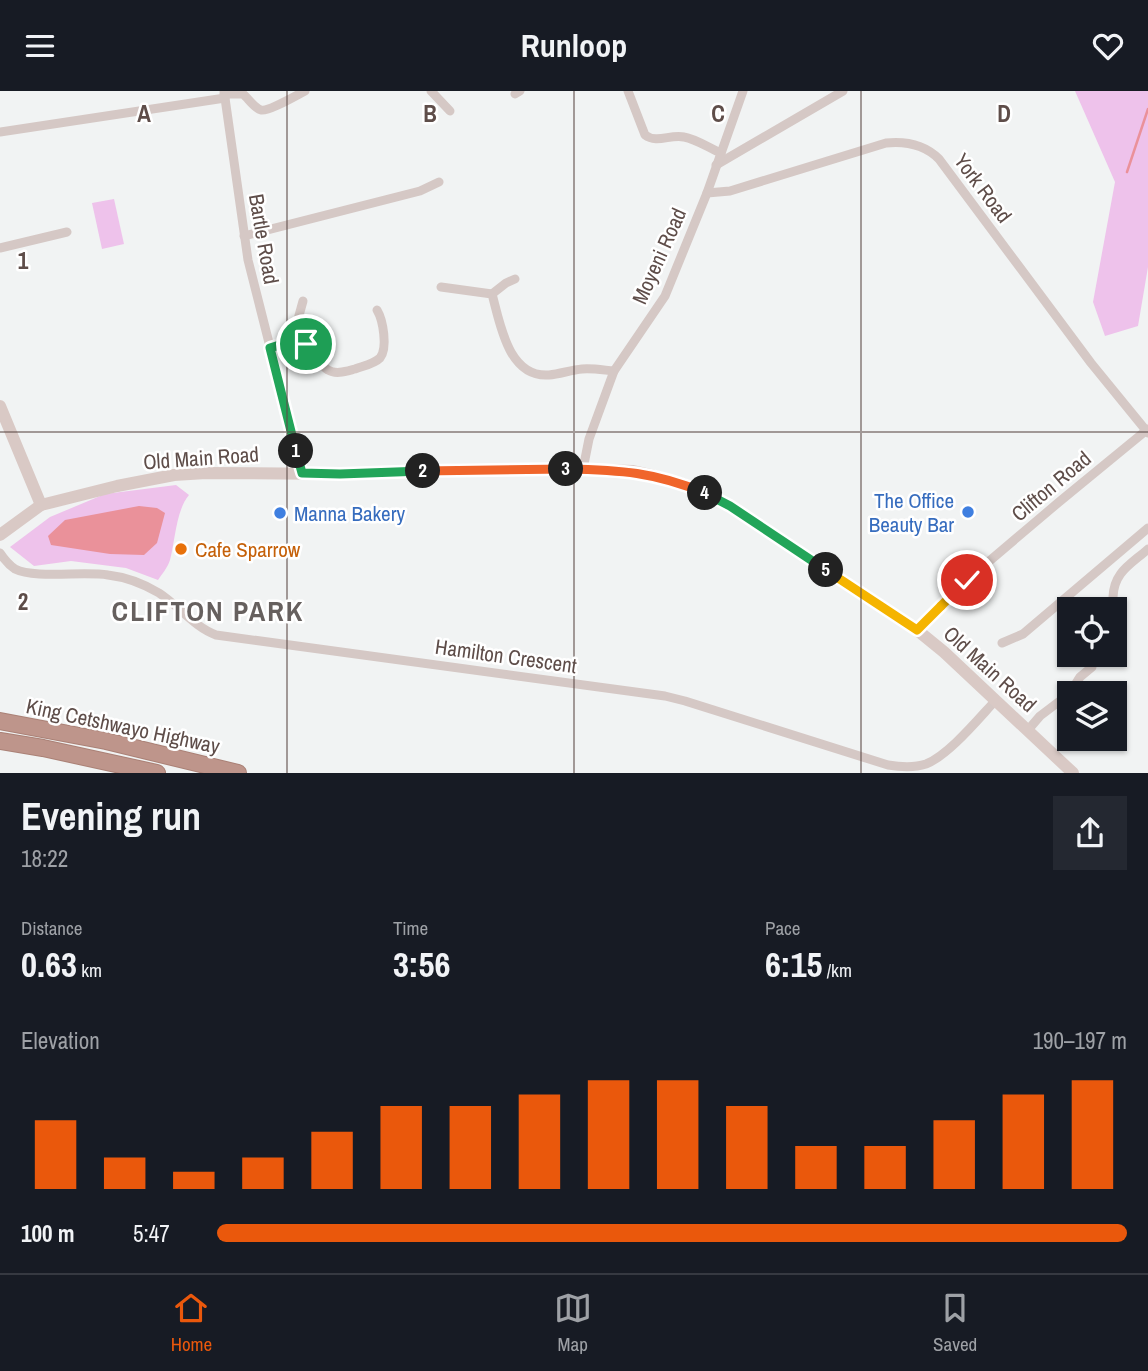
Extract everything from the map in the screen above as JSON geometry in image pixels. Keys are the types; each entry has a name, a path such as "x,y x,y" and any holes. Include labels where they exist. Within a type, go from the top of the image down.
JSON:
{"highway":[{"name":"King Cetshwayo Highway","path":"0,719 238,772"},
{"name":"King Cetshwayo Highway","path":"0,741 157,772"}],"street":[{"path":"0,132 224,94 243,94 262,111 305,91"},
{"path":"431,91 450,111"},
{"path":"628,91 648,138 684,137 721,153"},
{"name":"Moyeni Road","path":"583,469 589,439 614,371 665,296 743,91"},
{"path":"716,165 843,91"},
{"name":"Bartle Road","path":"224,94 252,276 302,473"},
{"name":"York Road","path":"706,193 730,191 886,143 905,142 929,150 939,159 1091,363 1147,431"},
{"path":"244,236 420,191 439,182"},
{"path":"0,249 67,232"},
{"path":"442,287 492,294 515,279"},
{"path":"492,294 506,341 516,361 527,370 545,375 582,369 614,371"},
{"path":"292,341 303,301"},
{"path":"270,348 292,341 303,343 311,348 330,371 346,371 367,365 378,360 383,351 383,325 377,310"},
{"path":"0,406 41,505"},
{"name":"Clifton Road","path":"917,630 967,580 1147,431"},
{"name":"Old Main Road","path":"0,535 41,505 174,475 448,470 633,471 676,481 730,506 917,630 1073,772"},
{"path":"1002,643 1023,634 1148,528"},
{"path":"1113,597 1113,586 1117,578 1148,549"},
{"name":"Hamilton Crescent","path":"0,553 17,570 30,573 89,573 126,579 160,594 198,625 216,635 665,696 888,765 918,766 937,758 996,700"},
{"path":"1078,681 1091,667"},
{"path":"1028,730 1040,716 1057,704"}],"shaded area":[{"path":"1075,91 1148,91 1148,267 1138,326 1105,336 1093,302 1115,182"},
{"path":"114,199 124,244 102,249 92,203"},
{"path":"176,485 189,495 179,517 169,563 158,580 126,568 71,561 34,566 10,547 50,517 105,494"},
{"path":"139,506 157,508 165,513 157,543 144,555 110,554 51,545 48,536 65,520"}],"waterway":[{"path":"1127,172 1148,109"}],"place":[{"name":"The Office Beauty Bar","path":"968,512"},
{"name":"Manna Bakery","path":"280,513"},
{"name":"Cafe Sparrow","path":"181,549"}],"district":[{"name":"CLIFTON PARK","path":"208,611"}],"route":[{"path":"306,344 292,341 270,348 302,473 583,469 633,471 666,478 730,506 917,630 967,580"}]}
